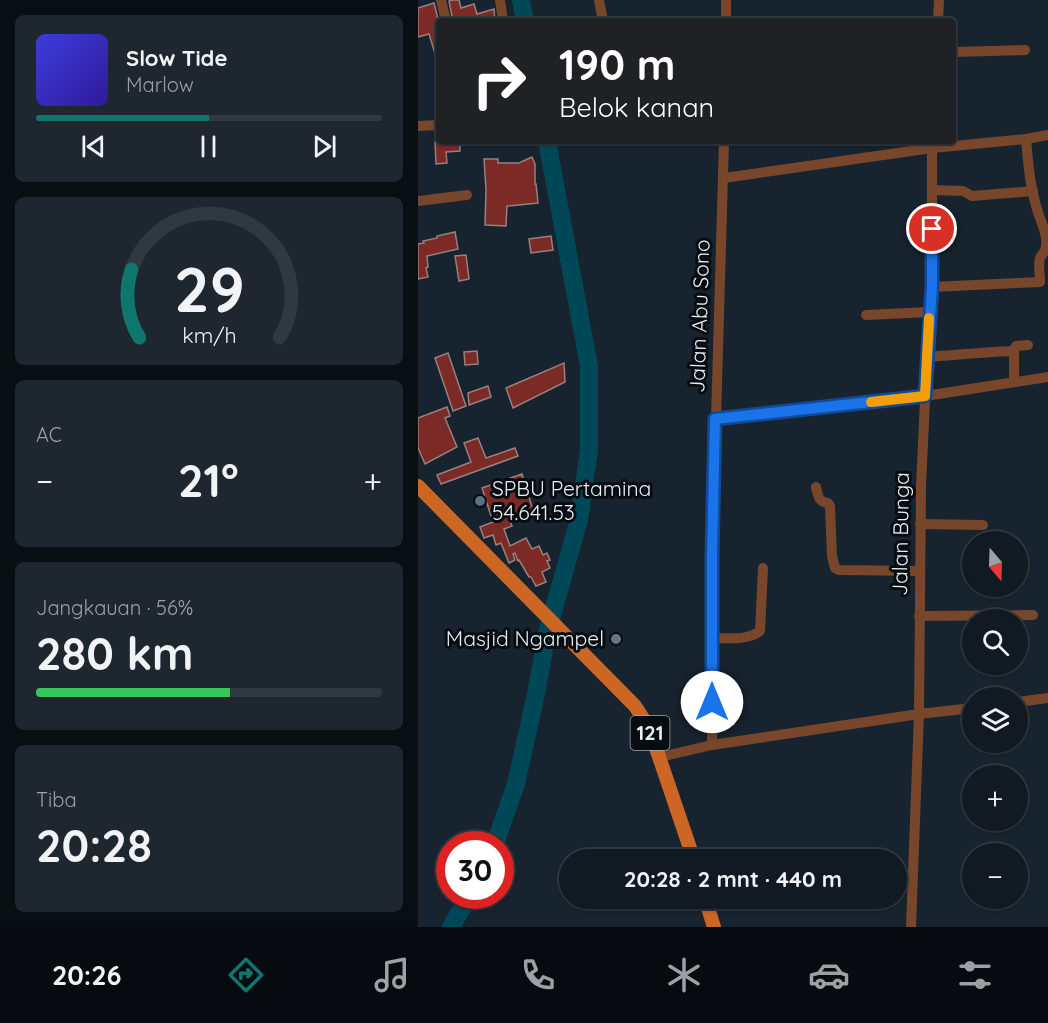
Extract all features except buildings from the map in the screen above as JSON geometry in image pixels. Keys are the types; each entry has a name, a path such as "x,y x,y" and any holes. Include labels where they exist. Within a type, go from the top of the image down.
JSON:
{"main road":[{"name":"121","path":"418,486 635,706 646,723 660,757 690,849"},
{"path":"708,909 714,927"}],"street":[{"path":"440,0 445,18"},
{"path":"500,0 503,18"},
{"path":"599,0 602,18"},
{"path":"726,0 726,18"},
{"path":"938,18 939,0"},
{"path":"956,52 1025,50"},
{"path":"418,126 436,125"},
{"path":"956,143 1026,139 1048,135"},
{"path":"932,287 1040,282 1040,256 1047,245 1033,191 1026,139"},
{"name":"Jalan Abu Sono","path":"712,745 715,419 724,144"},
{"path":"724,178 948,144"},
{"name":"Jalan Bunga","path":"911,927 919,714 921,481 932,287 932,145"},
{"path":"932,190 963,191 972,196 1033,191"},
{"path":"418,201 467,195"},
{"path":"866,315 930,312"},
{"path":"1014,382 1014,351 1016,346 1028,345"},
{"path":"927,357 1014,351"},
{"path":"715,419 925,396 1048,377"},
{"path":"816,487 820,500 830,506 832,556 835,568 840,570 920,571"},
{"path":"920,524 983,525"},
{"path":"712,638 752,636 760,631 763,568"},
{"path":"919,616 1033,615"},
{"path":"1028,701 1048,698"},
{"path":"660,757 712,745 962,709"}],"waterway":[{"path":"521,0 524,18"},
{"path":"500,831 516,784 547,633 579,520 589,450 589,366 548,144"},
{"path":"451,927 461,909"}],"slow traffic":[{"path":"871,402 925,396 929,318"}],"place":[{"name":"SPBU Pertamina 54.641.53","path":"480,501"},
{"name":"Masjid Ngampel","path":"616,639"}],"route":[{"path":"712,702 712,524 715,419 925,396 932,287 932,229"}]}
